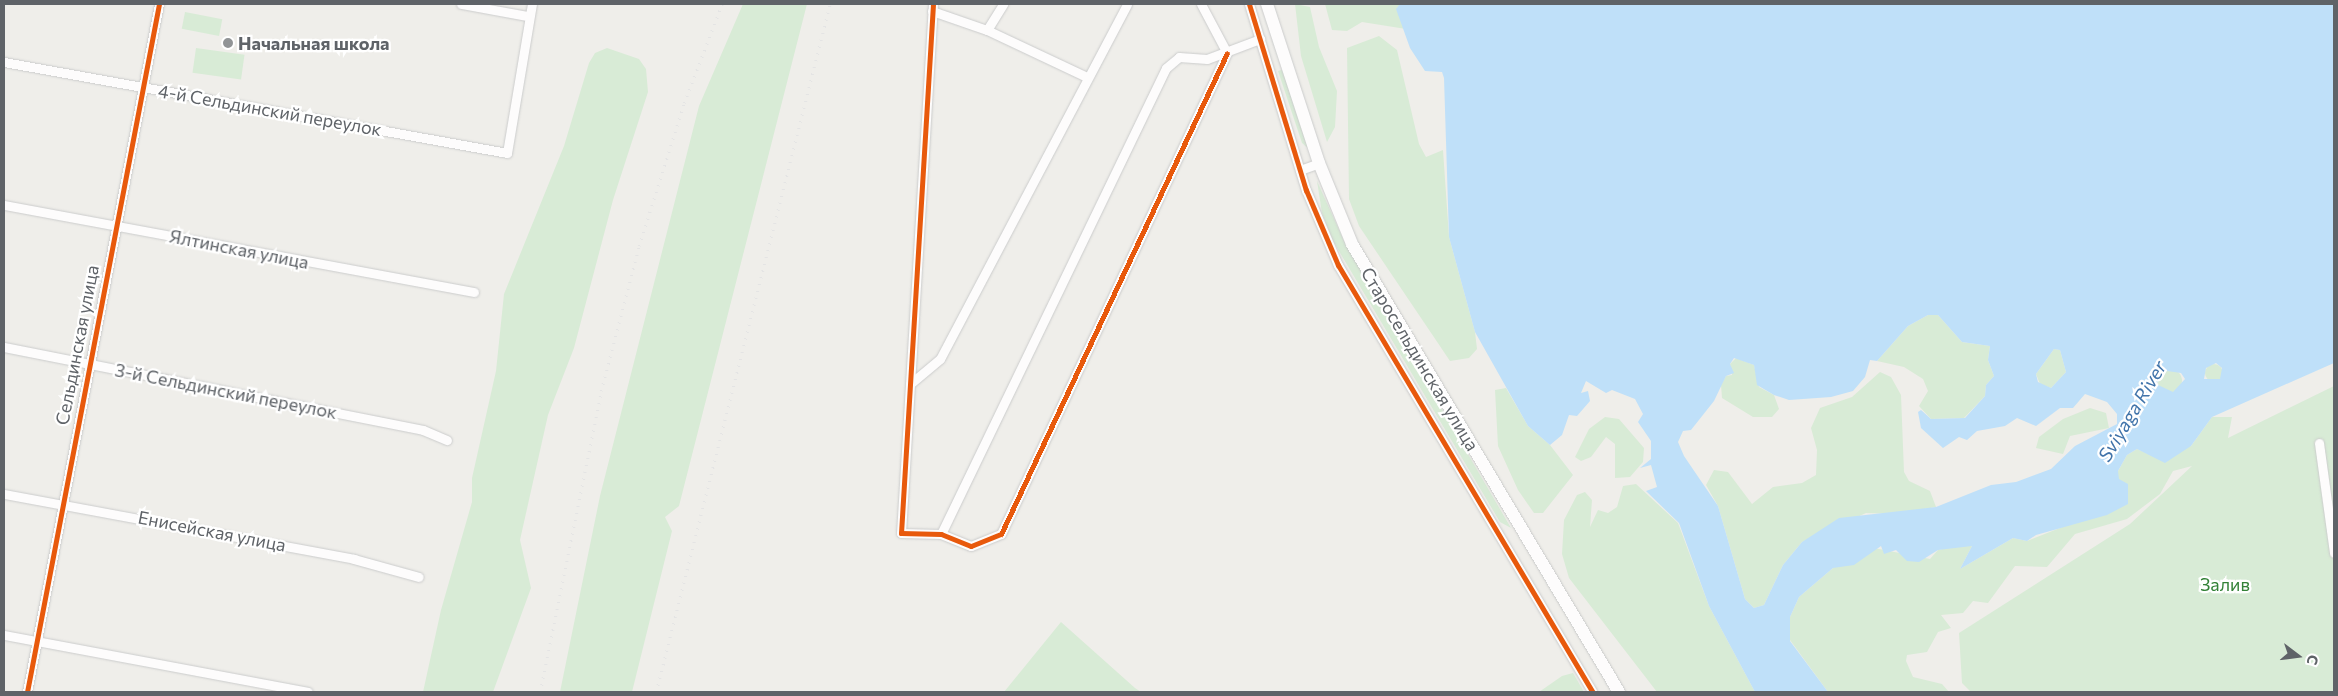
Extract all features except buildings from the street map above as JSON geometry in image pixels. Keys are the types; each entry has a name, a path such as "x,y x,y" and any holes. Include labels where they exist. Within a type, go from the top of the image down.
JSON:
{"main road":[{"name":"Старосельдинская улица","path":"1267,4 1319,163 1369,275 1620,692"}],"street":[{"name":"Сельдинская улица","path":"27,692 87,364 159,4"},
{"path":"462,4 527,16 532,4"},
{"path":"987,30 1003,4"},
{"path":"910,384 940,359 1127,4"},
{"path":"1201,4 1227,53"},
{"path":"1249,4 1300,170 1338,265 1594,692"},
{"path":"1087,77 987,30 932,7 901,533 941,534 971,546 1001,534 1227,53"},
{"name":"4-й Сельдинский переулок","path":"4,62 506,153 527,16"},
{"path":"941,534 1166,68 1179,57 1207,59 1260,39"},
{"path":"1300,170 1319,163"},
{"name":"Ялтинская улица","path":"4,205 114,227 474,292"},
{"name":"3-й Сельдинский переулок","path":"4,348 423,430 447,440"},
{"path":"2320,443 2334,552"},
{"name":"Енисейская улица","path":"4,494 61,506 112,512 354,559 419,577"},
{"path":"4,634 308,692"}],"green space":[{"path":"743,4 807,4 679,506 665,517 672,531 632,692 560,692 600,496 699,106"},
{"path":"1295,4 1310,7 1319,47 1337,91 1335,127 1327,142 1301,56"},
{"path":"1325,4 1400,4 1397,9 1406,29 1362,22 1347,31 1332,30"},
{"path":"185,12 222,19 219,36 182,29"},
{"path":"1379,36 1397,50 1419,144 1426,157 1443,150 1449,237 1475,332 1477,349 1469,358 1450,361 1359,226 1349,199 1347,48"},
{"path":"196,48 245,55 241,80 193,73"},
{"path":"607,48 639,59 646,69 648,92 613,200 574,348 548,415 520,540 531,588 493,692 423,692 441,610 472,502 472,478 496,371 504,294 564,146 589,63 595,53"},
{"path":"1285,69 1309,149 1302,143 1278,71"},
{"path":"1317,181 1345,243 1511,528 1500,522 1333,241 1322,213"},
{"path":"1928,315 1938,315 1962,342 1990,346 1988,360 1994,376 1986,385 1985,396 1964,418 1931,419 1919,406 1928,391 1923,379 1904,367 1877,361 1908,326"},
{"path":"2054,349 2060,350 2066,372 2051,388 2040,384 2036,374"},
{"path":"1736,358 1754,365 1759,387 1774,395 1779,409 1772,417 1753,417 1722,398 1721,385 1726,376 1732,375 1730,364"},
{"path":"2214,364 2220,367 2223,373 2220,379 2214,382 2208,379 2205,373 2208,367"},
{"path":"2170,369 2175,370 2181,376 2181,386 2175,392 2170,393 2165,392 2159,386 2158,381 2159,376 2165,370"},
{"path":"1880,372 1891,377 1901,395 1904,472 1909,481 1930,491 1936,507 1896,514 1866,513 1802,542 1783,565 1764,605 1754,608 1745,599 1718,506 1706,485 1714,470 1728,472 1752,504 1773,487 1802,483 1816,475 1817,450 1811,428 1820,408 1852,397"},
{"name":"Залив","path":"2334,386 2334,692 1971,692 1962,683 1959,633 2130,524 2192,466 2173,471 2160,494 2127,519 2075,534 2047,567 2015,566 1988,603 1973,601 1963,613 1941,615 1951,628 1938,632 1927,652 1907,655 1906,661 1913,677 1942,684 1949,692 1828,692 1790,640 1790,617 1799,597 1833,568 1874,548 1930,559 1938,550 1963,544 1972,546 1960,569 2013,538 2027,541 2070,524 2118,479 2118,471 2127,455 2137,449 2153,456 2191,446 2212,417 2232,417 2228,438"},
{"path":"1506,388 1528,426 1550,445 1573,475 1543,513 1534,513 1518,490 1498,446 1495,390"},
{"path":"2090,408 2106,413 2109,428 2070,436 2063,454 2036,448 2039,437 2063,419"},
{"path":"1605,417 1619,419 1644,448 1643,462 1630,477 1615,478 1615,444 1606,437 1591,457 1581,461 1575,457 1589,429"},
{"path":"1636,484 1678,523 1709,606 1755,692 1657,692 1569,578 1562,554 1564,520 1577,495 1585,492 1592,500 1590,527 1598,510 1608,513 1617,507 1623,486"},
{"path":"1061,622 1135,688 1141,692 1004,692"},
{"path":"1573,673 1584,692 1539,692 1562,676"}],"water":[{"name":"Sviyaga River","path":"1400,4 2334,4 2334,363 2212,417 2191,446 2165,463 2137,449 2127,455 2118,471 2119,479 2128,484 2128,504 2107,515 2036,535 2027,541 2013,538 1960,569 1972,546 1938,550 1919,562 1907,561 1896,550 1884,554 1881,546 1854,565 1833,568 1799,597 1790,617 1790,641 1828,692 1755,692 1709,606 1679,523 1646,491 1657,487 1651,465 1640,468 1651,459 1651,441 1638,422 1643,414 1635,399 1612,390 1606,393 1586,381 1581,393 1588,391 1590,401 1577,416 1569,415 1562,435 1550,445 1528,426 1475,332 1449,237 1444,78 1442,72 1425,71 1410,48 1396,9","holes":["1928,315 1938,315 1962,342 1990,346 1988,360 1994,376 1986,385 1985,396 1965,418 1931,419 1921,410 1918,412 1921,428 1943,448 1959,437 1967,440 1977,431 2005,426 2017,418 2036,426 2060,408 2073,408 2085,394 2107,402 2117,414 2117,424 2075,446 2051,469 2016,482 1991,485 1936,507 1839,518 1802,542 1783,565 1764,605 1754,608 1745,599 1718,506 1684,456 1678,442 1683,431 1691,430 1714,401 1726,376 1734,373 1730,364 1734,358 1754,365 1757,385 1774,395 1789,400 1831,397 1853,391 1865,377 1870,360 1877,361 1908,326","2054,349 2060,350 2066,372 2051,388 2038,382 2036,374","2216,363 2222,368 2220,379 2204,379 2206,368","2167,371 2181,373 2185,379 2173,392 2156,384"]}],"railway":[{"path":"540,692 601,391 639,246 684,103 722,4"},
{"path":"656,692 830,4"}],"cycle path":[{"path":"27,692 159,4"},
{"path":"933,4 901,533 941,534 971,546 1001,534 1227,53"},
{"path":"1249,4 1306,190 1338,265 1593,692"}],"place":[{"name":"Начальная школа","path":"228,43"}]}
